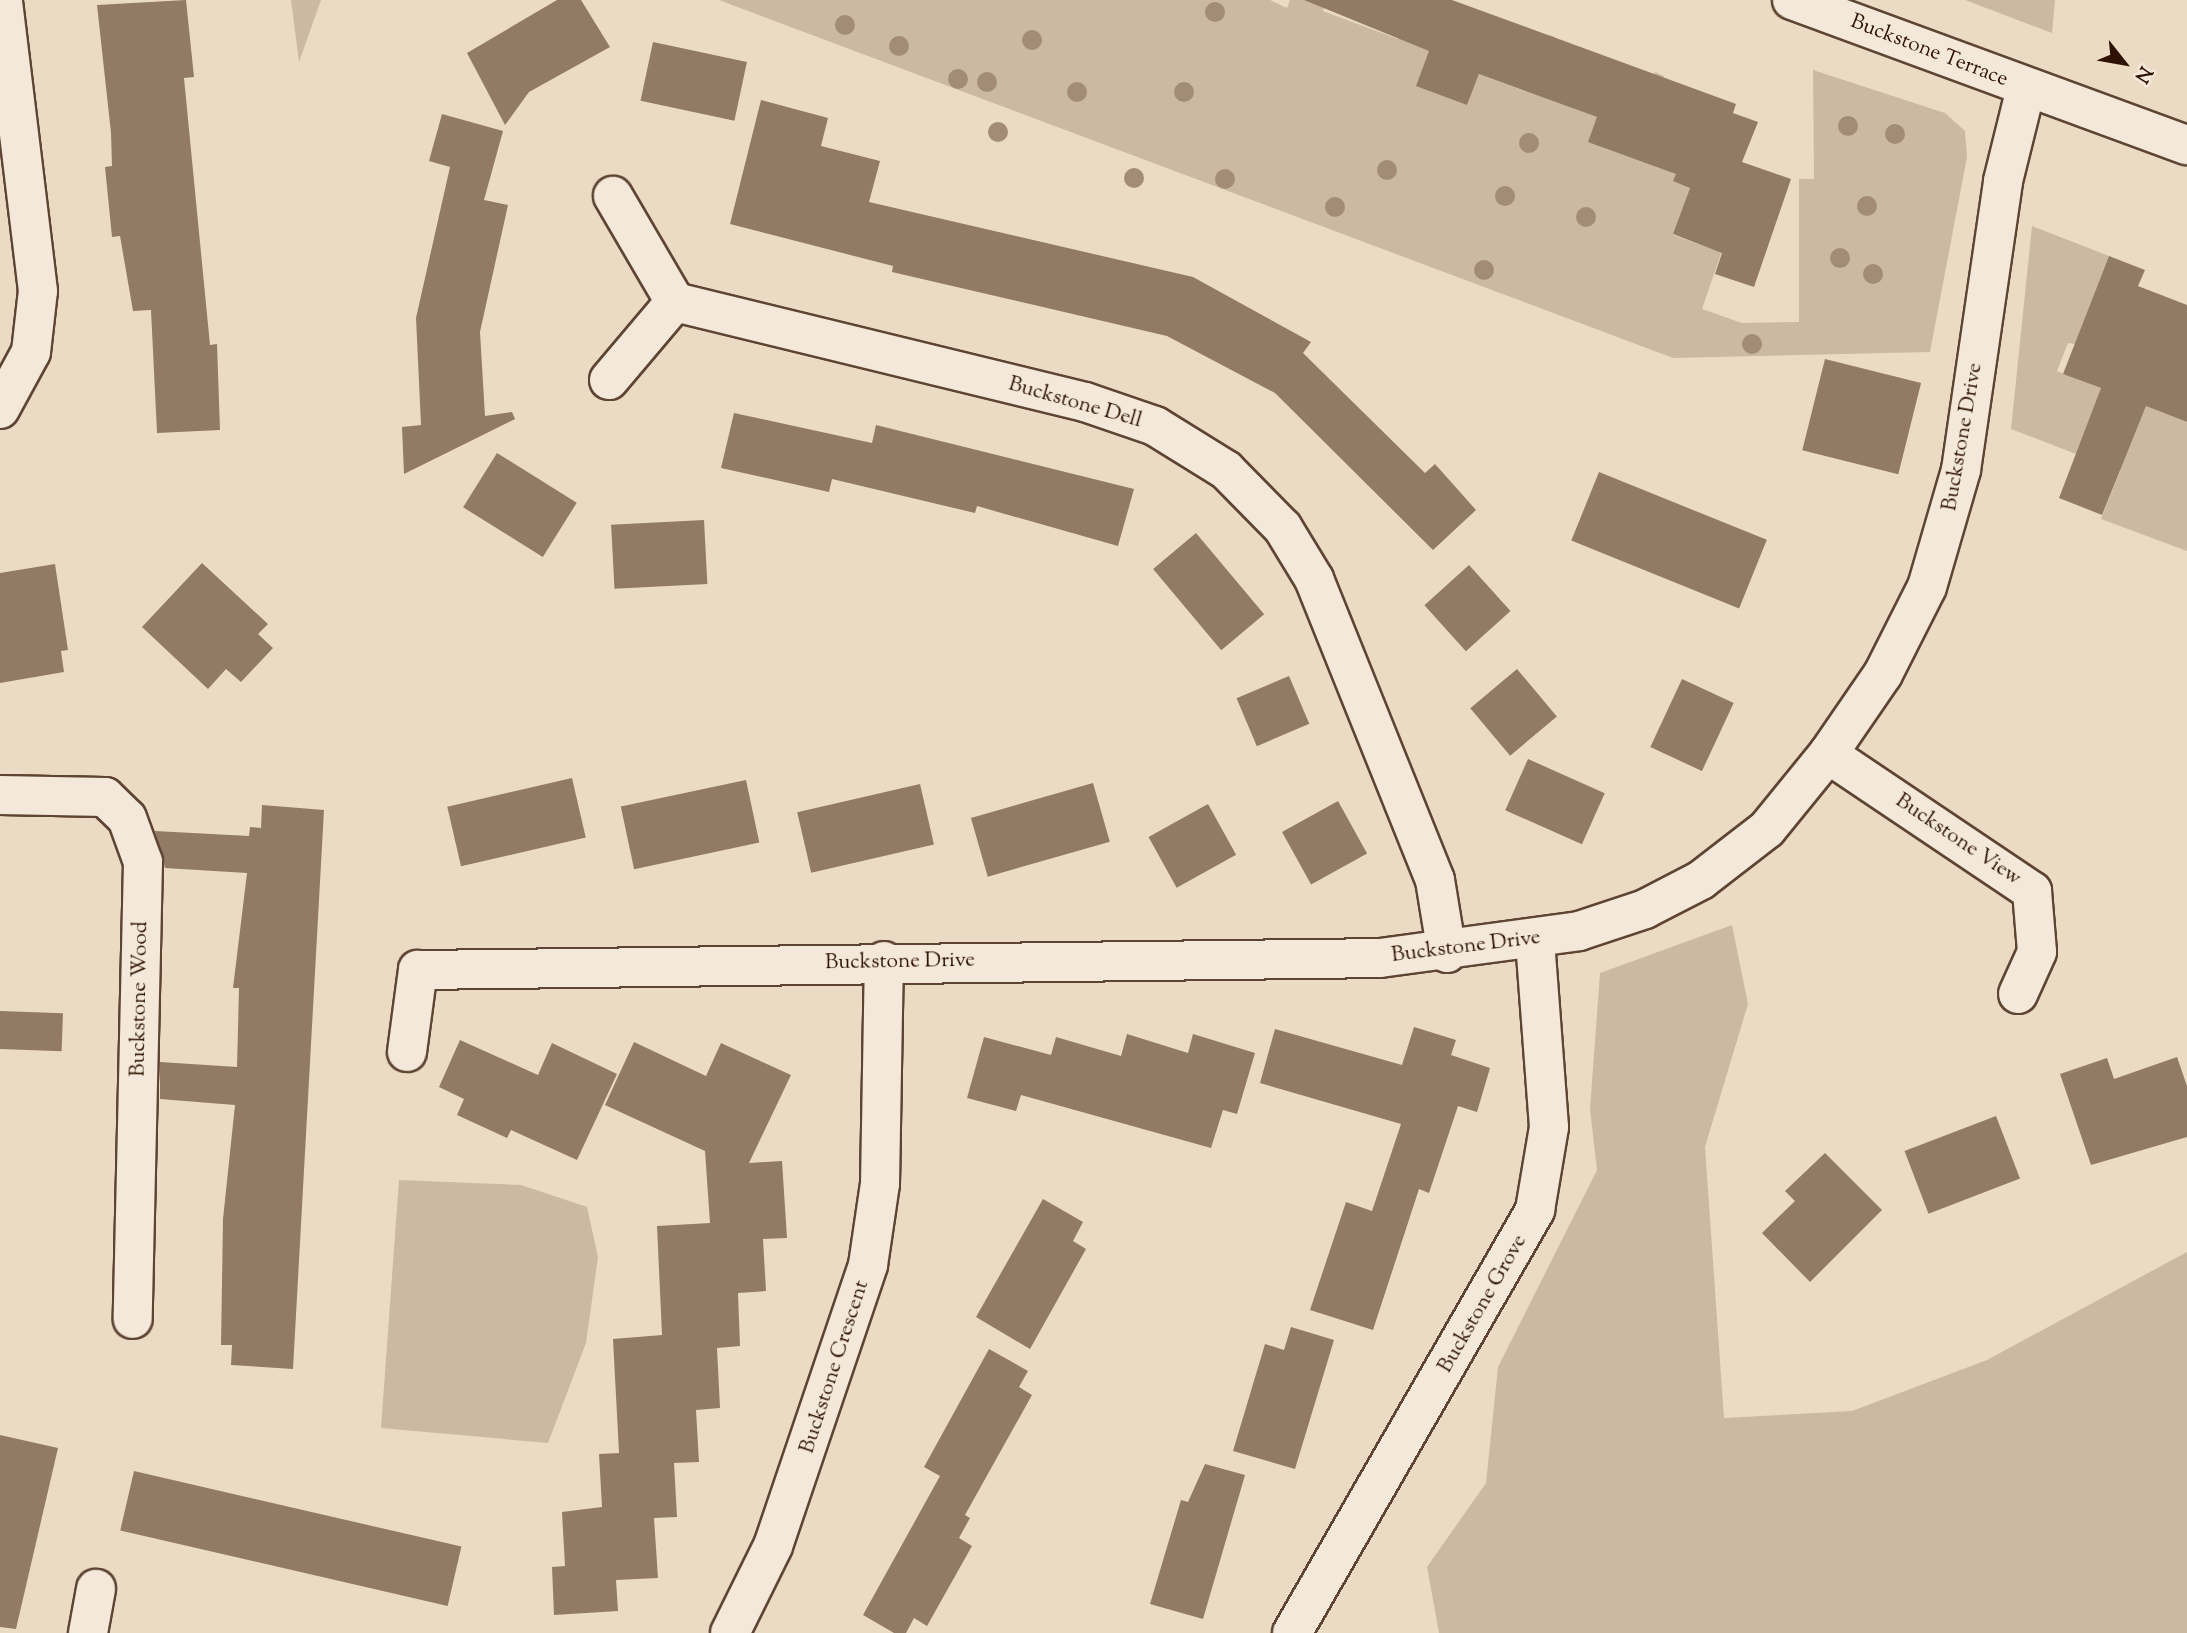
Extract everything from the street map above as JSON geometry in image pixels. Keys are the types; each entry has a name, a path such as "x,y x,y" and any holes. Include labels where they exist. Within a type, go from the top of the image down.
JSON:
{"street":[{"path":"0,409 31,352 38,301 3,0"},
{"name":"Buckstone Terrace","path":"1792,0 2187,145"},
{"name":"Buckstone Drive","path":"407,1052 418,970 1447,953 1535,940 1618,920 1701,880 1767,829 1828,754 1907,630 1952,509 2003,181 2026,88"},
{"path":"609,380 675,302 613,196"},
{"name":"Buckstone Dell","path":"675,302 1098,406 1155,426 1226,470 1283,528 1314,579 1435,880 1447,953"},
{"name":"Buckstone View","path":"1828,754 2032,891 2037,952 2018,994"},
{"name":"Buckstone Wood","path":"0,795 105,797 127,818 143,862 133,1319"},
{"name":"Buckstone Grove","path":"1292,1633 1535,1210 1549,1127 1535,940"},
{"name":"Buckstone Crescent","path":"730,1633 773,1546 866,1276 880,1184 884,961"},
{"path":"92,1632 96,1590"}],"shaded area":[{"path":"291,0 321,0 299,62"},
{"path":"719,0 1270,0 1287,8 1290,0 1326,0 1323,11 1398,39 1407,16 1467,105 1479,74 1527,92 1549,35 1555,37 1535,94 1597,117 1634,130 1655,72 1664,76 1642,134 1690,188 1673,235 1709,248 1751,166 1702,309 1742,323 1799,322 1799,179 1814,179 1813,70 1945,113 1965,131 1967,157 1930,352 1673,358"},
{"path":"1965,0 2055,0 2052,33"},
{"path":"2032,226 2109,256 2075,344 2068,343 2057,371 2187,422 2187,551 2101,519 2120,471 2011,429"},
{"path":"1732,925 1748,1004 1705,1147 1724,1418 1852,1411 1987,1360 2187,1252 2187,1633 1439,1633 1427,1567 1486,1483 1498,1367 1597,1170 1590,1109 1600,973"},
{"path":"399,1180 521,1185 587,1207 598,1257 586,1343 548,1443 381,1428"}],"building":[{"path":"186,0 194,77 184,78 210,345 217,344 220,430 157,433 151,310 133,311 120,236 112,237 105,167 112,166 111,133 97,5"},
{"path":"557,0 581,0 610,47 529,92 505,125 467,53"},
{"path":"1304,0 1452,0 1736,104 1733,113 1758,122 1742,162 1791,179 1754,287 1715,274 1722,253 1673,234 1690,188 1673,181 1676,174 1588,142 1597,117 1479,74 1467,105 1416,86 1429,51"},
{"path":"653,42 747,62 734,121 641,101"},
{"path":"761,100 828,118 821,146 880,161 869,202 1193,277 1311,342 1303,353 1425,473 1435,464 1476,510 1433,550 1275,393 1167,336 892,272 893,266 730,224"},
{"path":"442,114 503,131 484,200 508,205 480,332 485,416 512,412 515,419 404,474 402,427 421,425 416,318 450,167 429,161"},
{"path":"2109,256 2145,270 2138,286 2187,305 2187,422 2146,406 2102,515 2059,498 2101,388 2063,374"},
{"path":"1825,359 1921,383 1898,474 1802,450"},
{"path":"734,413 872,443 876,425 1134,489 1118,546 977,506 975,513 832,479 829,492 721,468"},
{"path":"497,453 577,503 543,557 463,507"},
{"path":"1599,472 1767,540 1739,608 1571,541"},
{"path":"704,520 707,584 614,589 611,525"},
{"path":"1196,533 1264,614 1221,650 1153,569"},
{"path":"202,563 268,624 258,634 273,648 241,682 226,669 208,689 142,627"},
{"path":"55,564 68,650 61,651 64,672 0,683 0,573"},
{"path":"1469,565 1510,611 1466,651 1424,605"},
{"path":"1517,669 1557,716 1510,756 1470,708"},
{"path":"1289,676 1309,724 1257,746 1237,698"},
{"path":"1682,679 1734,703 1702,771 1650,747"},
{"path":"1528,759 1605,793 1582,844 1505,810"},
{"path":"572,778 586,837 461,866 447,807"},
{"path":"746,780 759,843 634,869 621,807"},
{"path":"1093,783 1110,842 988,877 971,818"},
{"path":"920,784 934,844 811,873 797,812"},
{"path":"1338,801 1367,853 1311,885 1282,832"},
{"path":"1208,804 1236,855 1177,888 1149,837"},
{"path":"262,805 324,810 293,1369 231,1365 232,1345 221,1345 223,1219 235,1105 160,1099 160,1062 237,1067 239,988 233,988 247,873 165,868 155,831 249,836 250,827 261,828"},
{"path":"0,1011 63,1013 62,1051 0,1049"},
{"path":"1414,1027 1456,1040 1451,1055 1490,1068 1477,1112 1458,1106 1429,1193 1419,1189 1373,1330 1310,1310 1346,1202 1372,1211 1401,1124 1260,1083 1275,1029 1402,1065"},
{"path":"1127,1034 1188,1053 1193,1034 1255,1053 1237,1114 1223,1110 1211,1148 1021,1095 1016,1111 967,1098 984,1037 1051,1055 1056,1037 1121,1056"},
{"path":"460,1040 538,1075 552,1043 617,1074 577,1160 511,1130 507,1138 457,1115 464,1099 439,1087"},
{"path":"634,1042 706,1076 721,1043 791,1075 749,1163 782,1161 787,1238 763,1239 766,1291 738,1293 740,1346 717,1348 720,1408 696,1410 699,1462 674,1463 677,1517 654,1518 658,1578 616,1580 618,1611 554,1615 552,1567 565,1566 562,1512 602,1507 599,1454 619,1453 613,1339 662,1335 657,1226 710,1223 705,1151 605,1105"},
{"path":"2177,1057 2187,1086 2187,1137 2091,1165 2060,1074 2107,1058 2114,1079"},
{"path":"1996,1116 2020,1179 1929,1214 1905,1151"},
{"path":"1825,1153 1882,1210 1810,1282 1762,1233 1795,1201 1785,1191"},
{"path":"1043,1199 1083,1222 1073,1241 1086,1249 1030,1349 976,1317"},
{"path":"1291,1327 1334,1340 1295,1469 1233,1451 1265,1344 1284,1350"},
{"path":"989,1349 1028,1371 1019,1387 1032,1395 965,1515 970,1518 959,1538 972,1546 927,1626 914,1618 906,1633 894,1633 863,1615 940,1476 924,1467"},
{"path":"0,1435 58,1448 16,1629 0,1627"},
{"path":"1205,1464 1245,1475 1203,1619 1150,1604 1181,1500 1188,1502"},
{"path":"134,1471 461,1547 448,1606 120,1530"}]}
